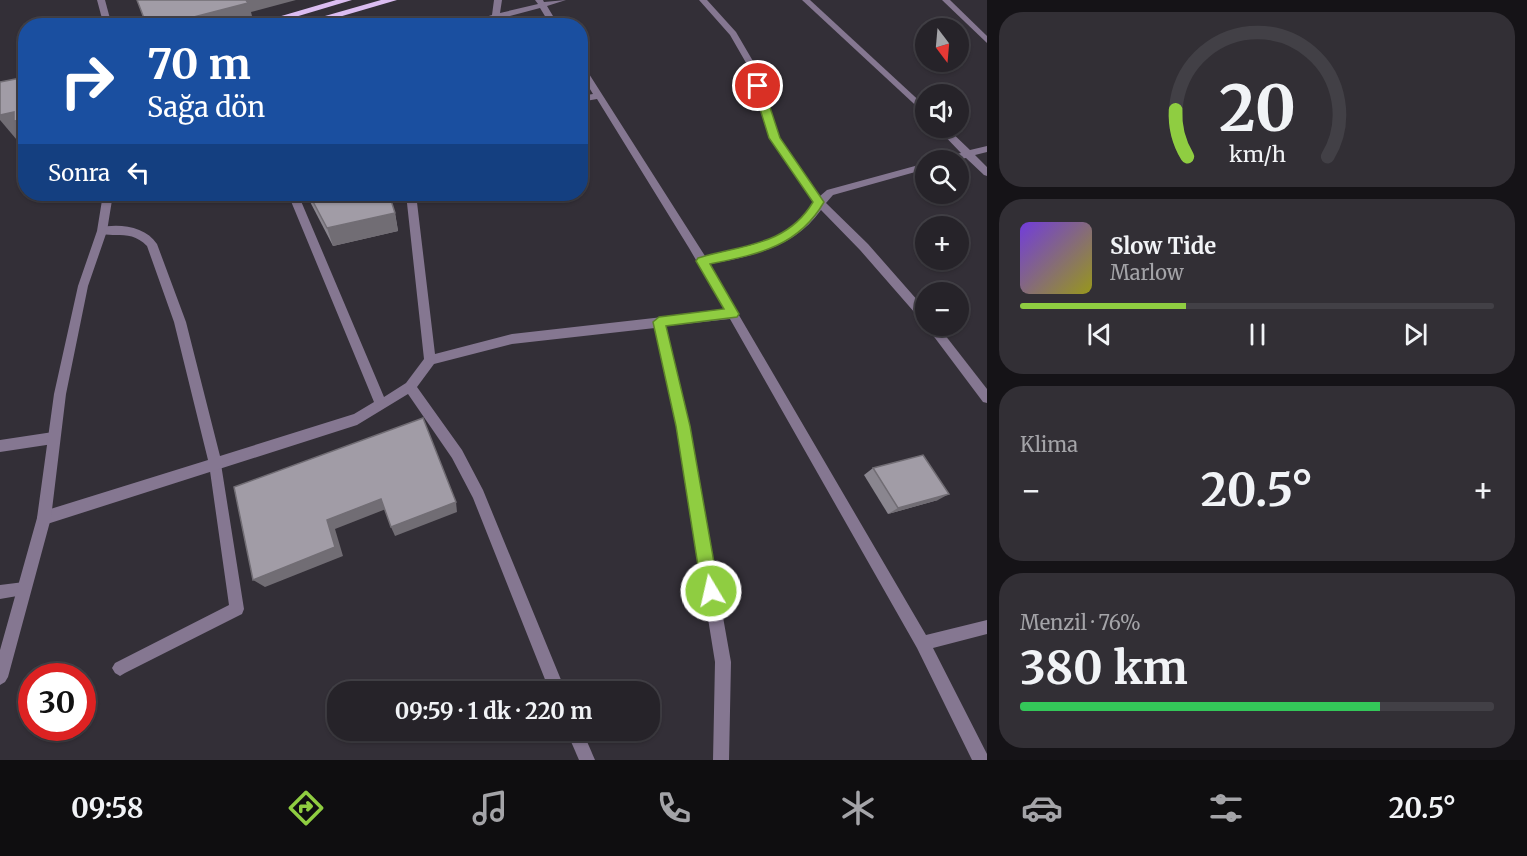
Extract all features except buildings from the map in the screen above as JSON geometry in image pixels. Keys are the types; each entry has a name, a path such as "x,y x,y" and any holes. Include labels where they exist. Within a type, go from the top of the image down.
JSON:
{"main road":[{"path":"281,18 347,0"},
{"path":"325,18 392,0"}],"street":[{"path":"101,0 106,18"},
{"path":"496,16 498,0"},
{"path":"489,18 541,2 562,0"},
{"path":"703,0 733,34 753,68 775,138 819,202 864,247 915,305"},
{"path":"806,0 915,102"},
{"path":"946,0 987,41"},
{"path":"541,2 550,18"},
{"path":"588,79 733,314 922,643 981,760"},
{"path":"588,98 599,96"},
{"path":"953,138 987,173"},
{"path":"970,154 987,149"},
{"path":"702,261 757,250 781,239 809,218 819,202 830,192 844,186 915,169"},
{"path":"0,677 44,518 53,438 83,286 102,231 107,201"},
{"path":"296,201 381,405"},
{"path":"412,201 430,360"},
{"path":"102,231 134,232 153,244 180,322 215,464 237,609 120,668"},
{"path":"44,518 357,419 410,387 430,360 512,339 733,314"},
{"path":"659,322 683,426 723,662 721,760"},
{"path":"940,336 987,398"},
{"path":"410,387 457,454 478,495 554,681"},
{"path":"0,446 53,438"},
{"path":"0,592 24,589"},
{"path":"922,643 987,627"},
{"path":"578,741 586,760"}],"route":[{"path":"711,591 683,426 659,322 733,314 702,261 757,250 781,239 809,218 819,202 775,138 758,86"}]}
